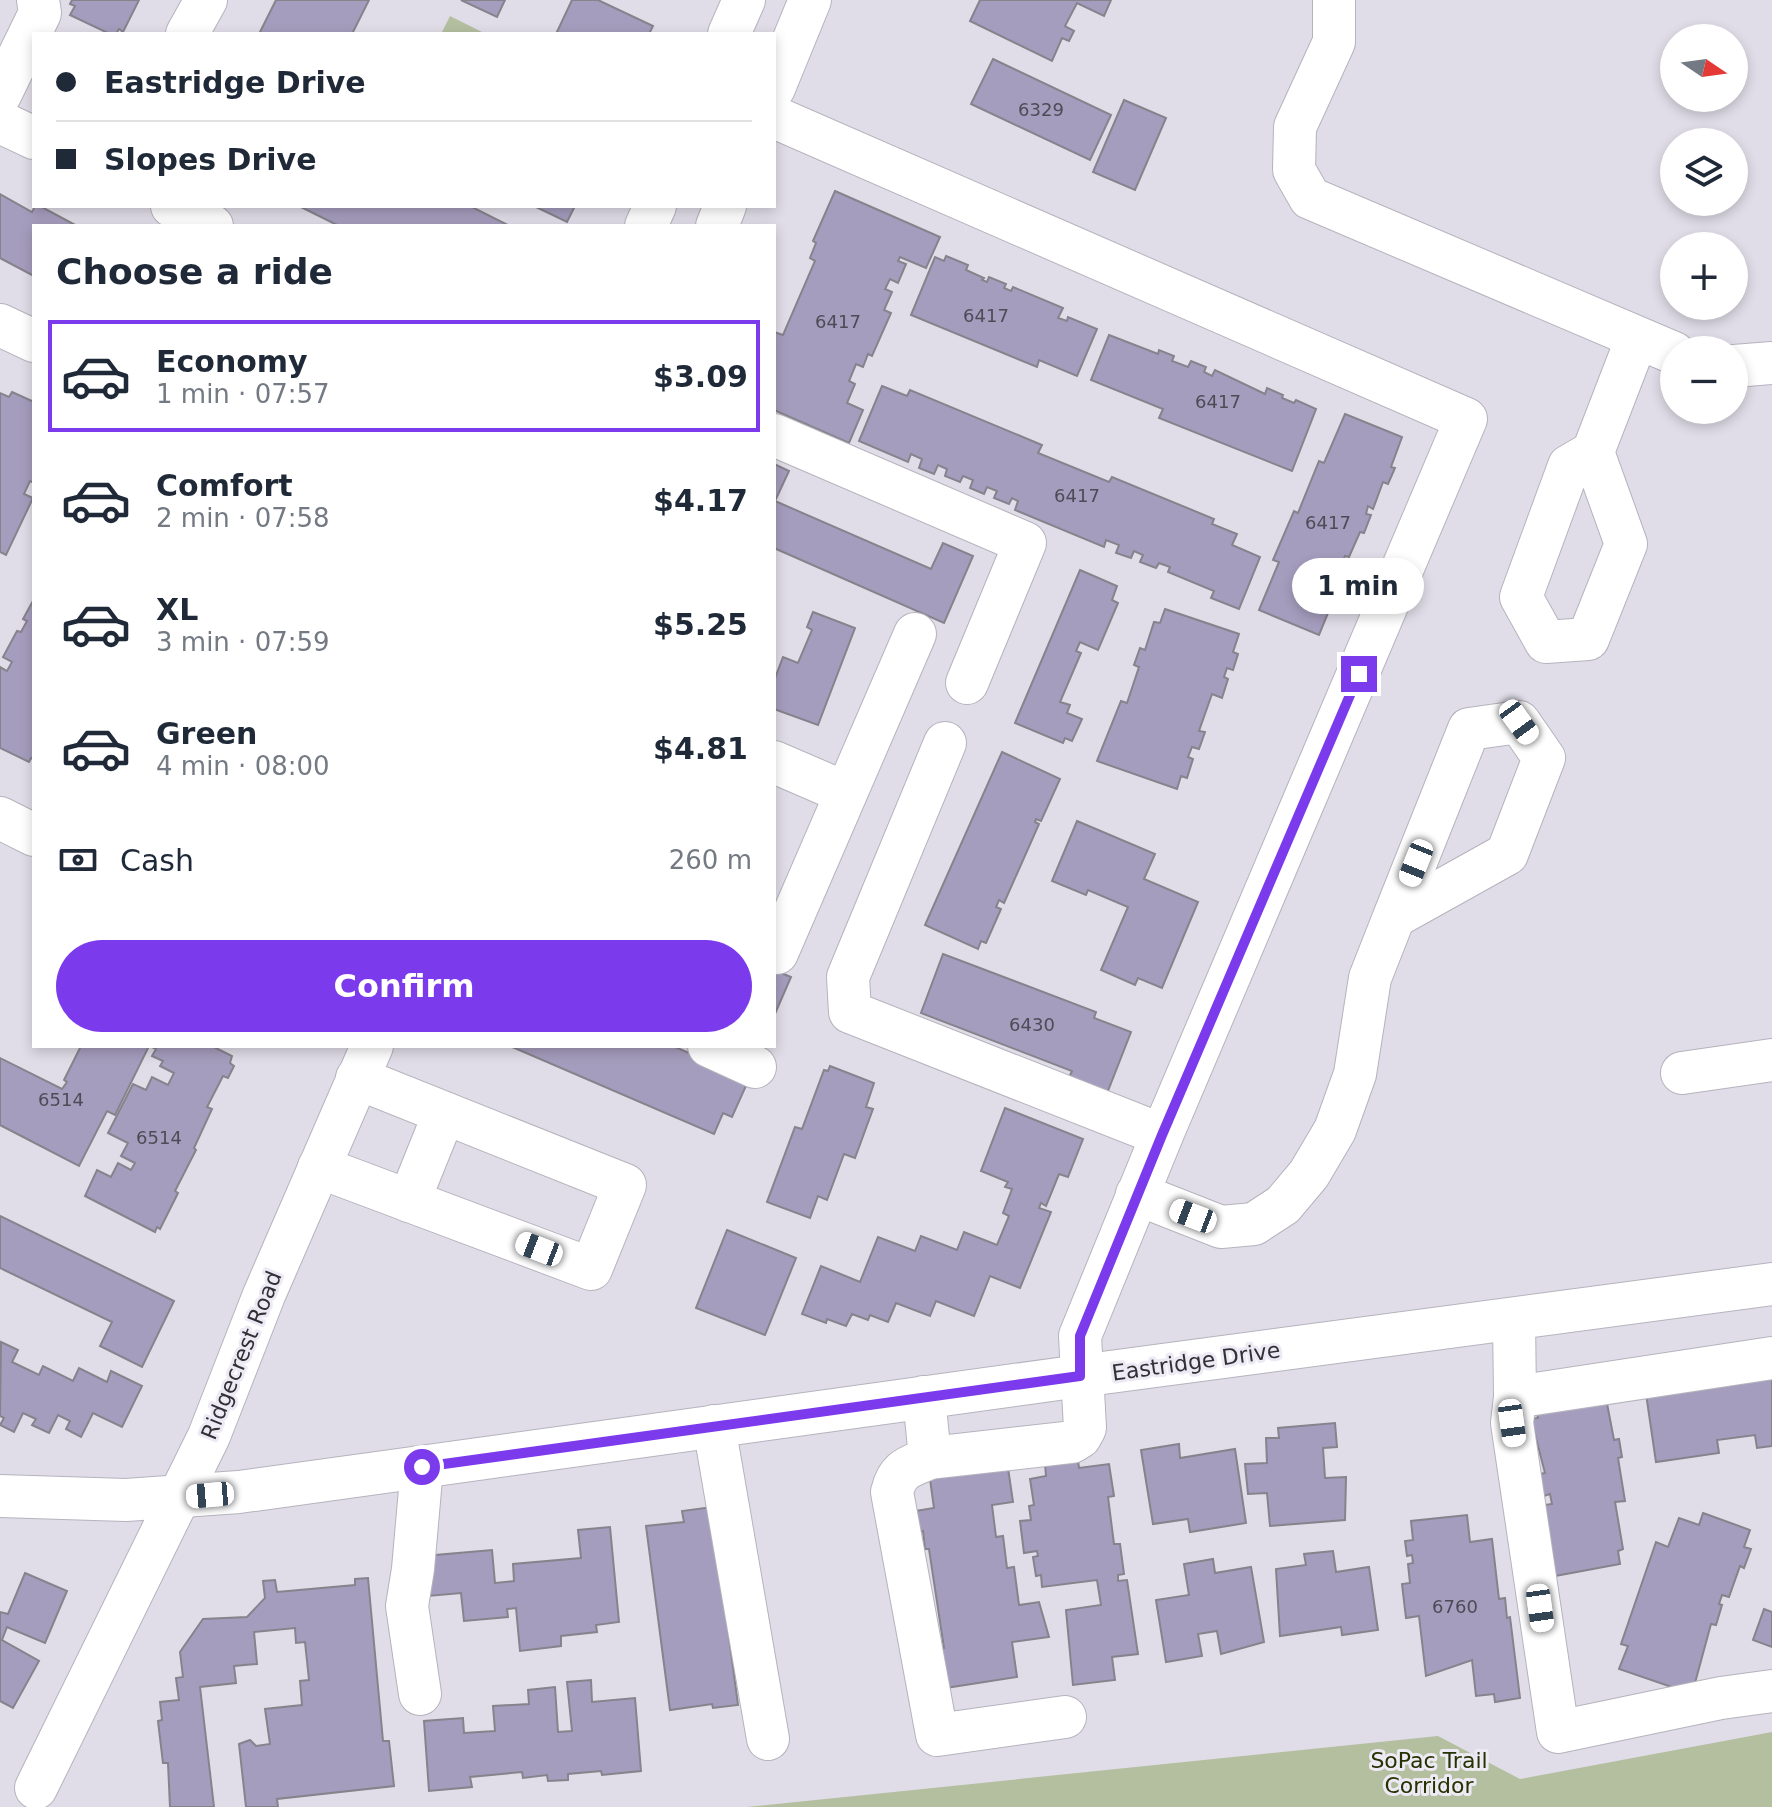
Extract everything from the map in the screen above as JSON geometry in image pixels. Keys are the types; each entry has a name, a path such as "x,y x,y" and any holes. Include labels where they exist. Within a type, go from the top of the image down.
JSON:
{"street":[{"path":"0,95 40,13 38,0"},
{"path":"188,32 206,0"},
{"path":"730,32 744,0"},
{"path":"776,83 810,0"},
{"path":"1334,0 1334,42 1295,127 1294,170 1310,198 1656,346 1593,452"},
{"path":"776,118 1466,419 1137,1194 1080,1336 1085,1428 1080,1437 1072,1442 930,1458 904,1470 895,1479 892,1492 937,1735 1065,1717"},
{"path":"0,122 32,137"},
{"path":"176,208 208,224"},
{"path":"0,325 32,340"},
{"path":"1748,365 1772,363"},
{"path":"776,436 1025,543 967,683"},
{"path":"777,953 915,634"},
{"path":"1137,1194 1221,1227 1254,1224 1283,1205 1309,1174 1335,1130 1355,1074 1370,978 1394,917 1469,729 1519,722 1544,758 1507,854 1394,917"},
{"path":"945,743 848,977 850,1012 1162,1135"},
{"path":"776,763 846,793"},
{"path":"0,818 32,834"},
{"path":"713,1048 755,1067"},
{"path":"1682,1073 1772,1060"},
{"path":"319,1167 591,1269 597,1255 625,1185 444,1114 364,1062"},
{"name":"Ridgecrest Road","path":"36,1788 209,1436 264,1295 364,1062"},
{"path":"409,1201 444,1114"},
{"name":"Eastridge Drive","path":"0,1496 126,1500 181,1497 1772,1284"},
{"path":"1514,1319 1515,1397 1512,1423 1558,1732 1721,1698 1772,1691"},
{"path":"1515,1397 1772,1358"},
{"path":"924,1397 930,1458"},
{"path":"714,1426 768,1739"},
{"path":"420,1694 407,1606 422,1467"}],"green space":[{"path":"450,16 482,32 442,32"},
{"name":"SoPac Trail Corridor","path":"1772,1732 1772,1807 747,1807 1438,1736 1520,1779"}],"building":[{"path":"72,0 139,0 123,32 119,29 117,32 106,32 70,15 75,6 70,4"},
{"path":"276,0 369,0 353,32 260,32"},
{"path":"461,0 505,0 497,17"},
{"path":"572,0 598,0 653,26 650,32 557,32"},
{"path":"980,0 1111,0 1104,16 1077,3 1065,26 1074,31 1069,41 1062,38 1052,61 970,21"},
{"path":"993,59 1111,115 1090,160 971,104"},
{"path":"1124,100 1166,118 1135,190 1093,172"},
{"path":"835,191 940,237 926,268 900,257 898,261 906,264 898,283 890,279 885,289 892,292 884,310 891,313 872,356 868,354 863,367 856,364 849,381 855,384 847,403 863,410 849,443 776,411 776,333 783,335 815,261 810,258 816,243 813,241"},
{"path":"0,194 32,212 34,208 44,208 73,224 32,224 32,275 0,258"},
{"path":"303,208 474,208 506,224 335,224"},
{"path":"538,208 574,208 567,222"},
{"path":"946,256 968,265 966,270 984,278 982,280 987,282 989,277 1006,284 1004,288 1011,291 1013,287 1063,308 1058,318 1067,321 1068,317 1097,329 1077,376 1039,360 1037,367 911,315 935,257 944,261"},
{"path":"1109,335 1158,354 1159,350 1174,356 1172,361 1188,367 1191,361 1206,367 1204,372 1212,376 1215,370 1265,394 1267,388 1283,395 1282,398 1294,403 1296,400 1316,409 1292,471 1159,418 1163,409 1091,380"},
{"path":"882,386 907,396 910,390 1042,445 1038,453 1109,482 1112,477 1214,519 1212,524 1237,534 1232,545 1260,557 1239,609 1211,598 1214,591 1168,572 1170,567 1159,563 1156,568 1140,562 1143,555 1134,551 1131,558 1116,553 1119,545 1106,540 1104,547 1015,510 1018,501 1012,498 1009,504 994,498 997,491 987,487 984,494 970,488 973,480 963,476 960,482 945,476 947,469 938,465 934,474 919,468 922,459 911,454 908,462 859,441"},
{"path":"12,392 32,401 32,482 24,494 32,500 6,555 0,552 0,393 9,397"},
{"path":"1345,414 1402,437 1388,484 1383,482 1373,509 1368,506 1366,514 1371,515 1364,533 1360,532 1349,557 1345,556 1342,563 1348,565 1341,581 1335,579 1332,589 1337,591 1319,635 1259,610 1279,562 1273,560 1294,511 1298,513 1319,461 1324,463"},
{"path":"776,465 789,471 776,499"},
{"path":"776,501 931,569 943,543 973,556 944,623 776,549"},
{"path":"1080,570 1117,586 1112,600 1118,603 1098,650 1080,642 1076,651 1081,653 1060,702 1070,705 1067,713 1082,719 1072,741 1065,738 1063,743 1015,723"},
{"path":"32,603 32,758 29,762 0,748 0,667 7,671 12,662 3,657 17,631 21,632 27,621 23,619"},
{"path":"1165,609 1239,634 1233,652 1238,654 1233,670 1227,668 1224,677 1228,679 1222,698 1212,694 1199,731 1205,732 1199,749 1192,747 1188,757 1193,759 1187,778 1181,776 1177,789 1097,761 1121,701 1127,703 1139,667 1134,665 1140,648 1145,650 1154,622 1160,623"},
{"path":"813,612 855,628 818,725 776,710 776,676 783,657 798,663 812,630 807,627"},
{"path":"1002,752 1060,779 1041,821 1036,819 1035,822 1039,824 1004,903 999,900 996,907 1001,909 986,943 981,941 978,949 925,925"},
{"path":"1077,821 1155,854 1144,879 1198,902 1162,988 1138,978 1135,985 1101,970 1128,907 1088,890 1086,895 1052,881"},
{"path":"943,954 1096,1012 1094,1018 1131,1032 1106,1096 1068,1080 1072,1071 921,1013"},
{"path":"776,971 791,977 776,1011"},
{"path":"80,1048 148,1048 115,1115 107,1111 79,1166 0,1125 0,1058 62,1089 67,1082 64,1080"},
{"path":"216,1048 232,1056 230,1063 234,1066 228,1078 223,1076 207,1107 212,1109 194,1148 196,1150 160,1229 157,1227 155,1232 85,1196 97,1170 111,1177 118,1163 131,1170 135,1163 121,1156 128,1143 108,1133 133,1084 146,1090 152,1077 168,1085 174,1073 160,1066 163,1061 152,1056 156,1049"},
{"path":"515,1048 678,1048 749,1079 732,1117 723,1113 714,1134"},
{"path":"830,1066 874,1083 866,1107 873,1109 855,1158 844,1154 827,1200 818,1196 810,1218 767,1202 795,1127 802,1129 824,1070 828,1071"},
{"path":"1005,1108 1083,1139 1068,1177 1059,1174 1046,1206 1041,1203 1039,1208 1051,1212 1020,1288 990,1276 974,1316 936,1301 930,1316 896,1303 888,1322 870,1315 868,1320 852,1314 846,1326 802,1314 821,1266 860,1282 878,1237 915,1251 921,1236 957,1250 964,1232 997,1245 1009,1216 1003,1213 1012,1189 1005,1187 1008,1182 981,1171"},
{"path":"0,1216 174,1301 142,1367 100,1346 112,1322 0,1268"},
{"path":"727,1230 796,1258 765,1335 696,1308"},
{"path":"1,1342 18,1350 12,1362 39,1375 43,1366 73,1381 79,1368 107,1382 111,1371 142,1386 122,1427 93,1413 81,1437 66,1429 70,1421 58,1415 49,1433 32,1425 36,1419 23,1413 14,1432 0,1425 4,1418 0,1416"},
{"path":"1772,1373 1772,1446 1757,1448 1755,1435 1717,1440 1719,1453 1656,1462 1645,1387"},
{"path":"1605,1393 1614,1440 1619,1439 1622,1457 1618,1458 1625,1501 1615,1502 1623,1549 1618,1551 1620,1564 1555,1576 1544,1505 1552,1504 1550,1494 1544,1496 1539,1474 1545,1473 1531,1419 1538,1418 1534,1400"},
{"path":"1335,1423 1337,1447 1323,1448 1325,1478 1346,1477 1345,1520 1270,1526 1267,1493 1248,1494 1245,1464 1267,1463 1266,1438 1279,1438 1278,1428"},
{"path":"1179,1444 1180,1458 1235,1449 1246,1523 1190,1532 1188,1519 1153,1524 1141,1450"},
{"path":"1078,1460 1079,1468 1109,1464 1114,1496 1108,1497 1114,1544 1120,1544 1124,1574 1118,1575 1118,1581 1127,1580 1138,1654 1112,1657 1115,1680 1073,1685 1066,1610 1101,1605 1097,1580 1042,1587 1041,1575 1036,1576 1033,1557 1038,1556 1037,1551 1024,1553 1020,1521 1031,1520 1029,1506 1034,1505 1030,1479 1046,1476 1045,1464"},
{"path":"1008,1468 1013,1502 992,1505 996,1537 1003,1536 1007,1568 1014,1567 1019,1605 1039,1602 1049,1637 1012,1642 1017,1677 939,1689 933,1650 944,1648 929,1549 925,1549 923,1531 918,1532 915,1511 934,1508 930,1479"},
{"path":"712,1507 738,1705 713,1708 712,1704 670,1710 646,1526 684,1522 682,1511"},
{"path":"1703,1513 1750,1530 1744,1547 1751,1549 1744,1568 1740,1566 1729,1597 1722,1595 1716,1625 1711,1624 1692,1694 1619,1669 1628,1646 1621,1644 1656,1542 1668,1547 1679,1518 1699,1525"},
{"path":"1467,1515 1470,1542 1492,1539 1499,1599 1505,1598 1507,1618 1510,1617 1520,1698 1495,1702 1494,1694 1476,1696 1472,1660 1426,1676 1419,1616 1406,1618 1402,1584 1410,1583 1408,1564 1413,1563 1412,1555 1407,1556 1405,1541 1413,1540 1411,1521"},
{"path":"610,1527 619,1622 596,1625 597,1632 561,1636 561,1646 520,1651 516,1608 507,1609 508,1617 464,1621 461,1593 428,1596 424,1556 492,1550 495,1583 514,1581 513,1564 581,1558 578,1530"},
{"path":"1333,1551 1336,1572 1369,1567 1378,1630 1342,1635 1341,1627 1280,1636 1276,1569 1306,1565 1304,1554"},
{"path":"1213,1559 1215,1573 1251,1567 1264,1642 1221,1654 1217,1631 1198,1634 1202,1656 1166,1662 1156,1600 1189,1595 1184,1564"},
{"path":"25,1573 67,1591 45,1643 7,1627 2,1640 39,1661 13,1708 0,1701 0,1612 8,1614"},
{"path":"368,1578 383,1741 389,1741 394,1786 277,1799 278,1807 246,1807 239,1744 250,1740 256,1746 270,1744 265,1709 302,1705 300,1681 309,1680 305,1642 296,1643 295,1628 254,1632 257,1664 234,1666 236,1683 200,1687 214,1807 170,1807 168,1763 163,1763 158,1721 162,1720 160,1702 179,1700 176,1678 183,1677 180,1652 203,1619 247,1617 265,1598 263,1581 275,1580 277,1592 355,1585 355,1579"},
{"path":"1764,1609 1772,1612 1772,1647 1753,1640"},
{"path":"591,1680 592,1702 635,1698 641,1771 568,1774 568,1780 548,1781 547,1775 523,1778 522,1772 470,1777 472,1787 429,1791 424,1721 463,1718 464,1733 495,1731 493,1706 529,1704 528,1690 555,1687 558,1732 572,1731 567,1682"}],"route":[{"path":"422,1467 1080,1376 1080,1336 1162,1135 1359,674"}]}
